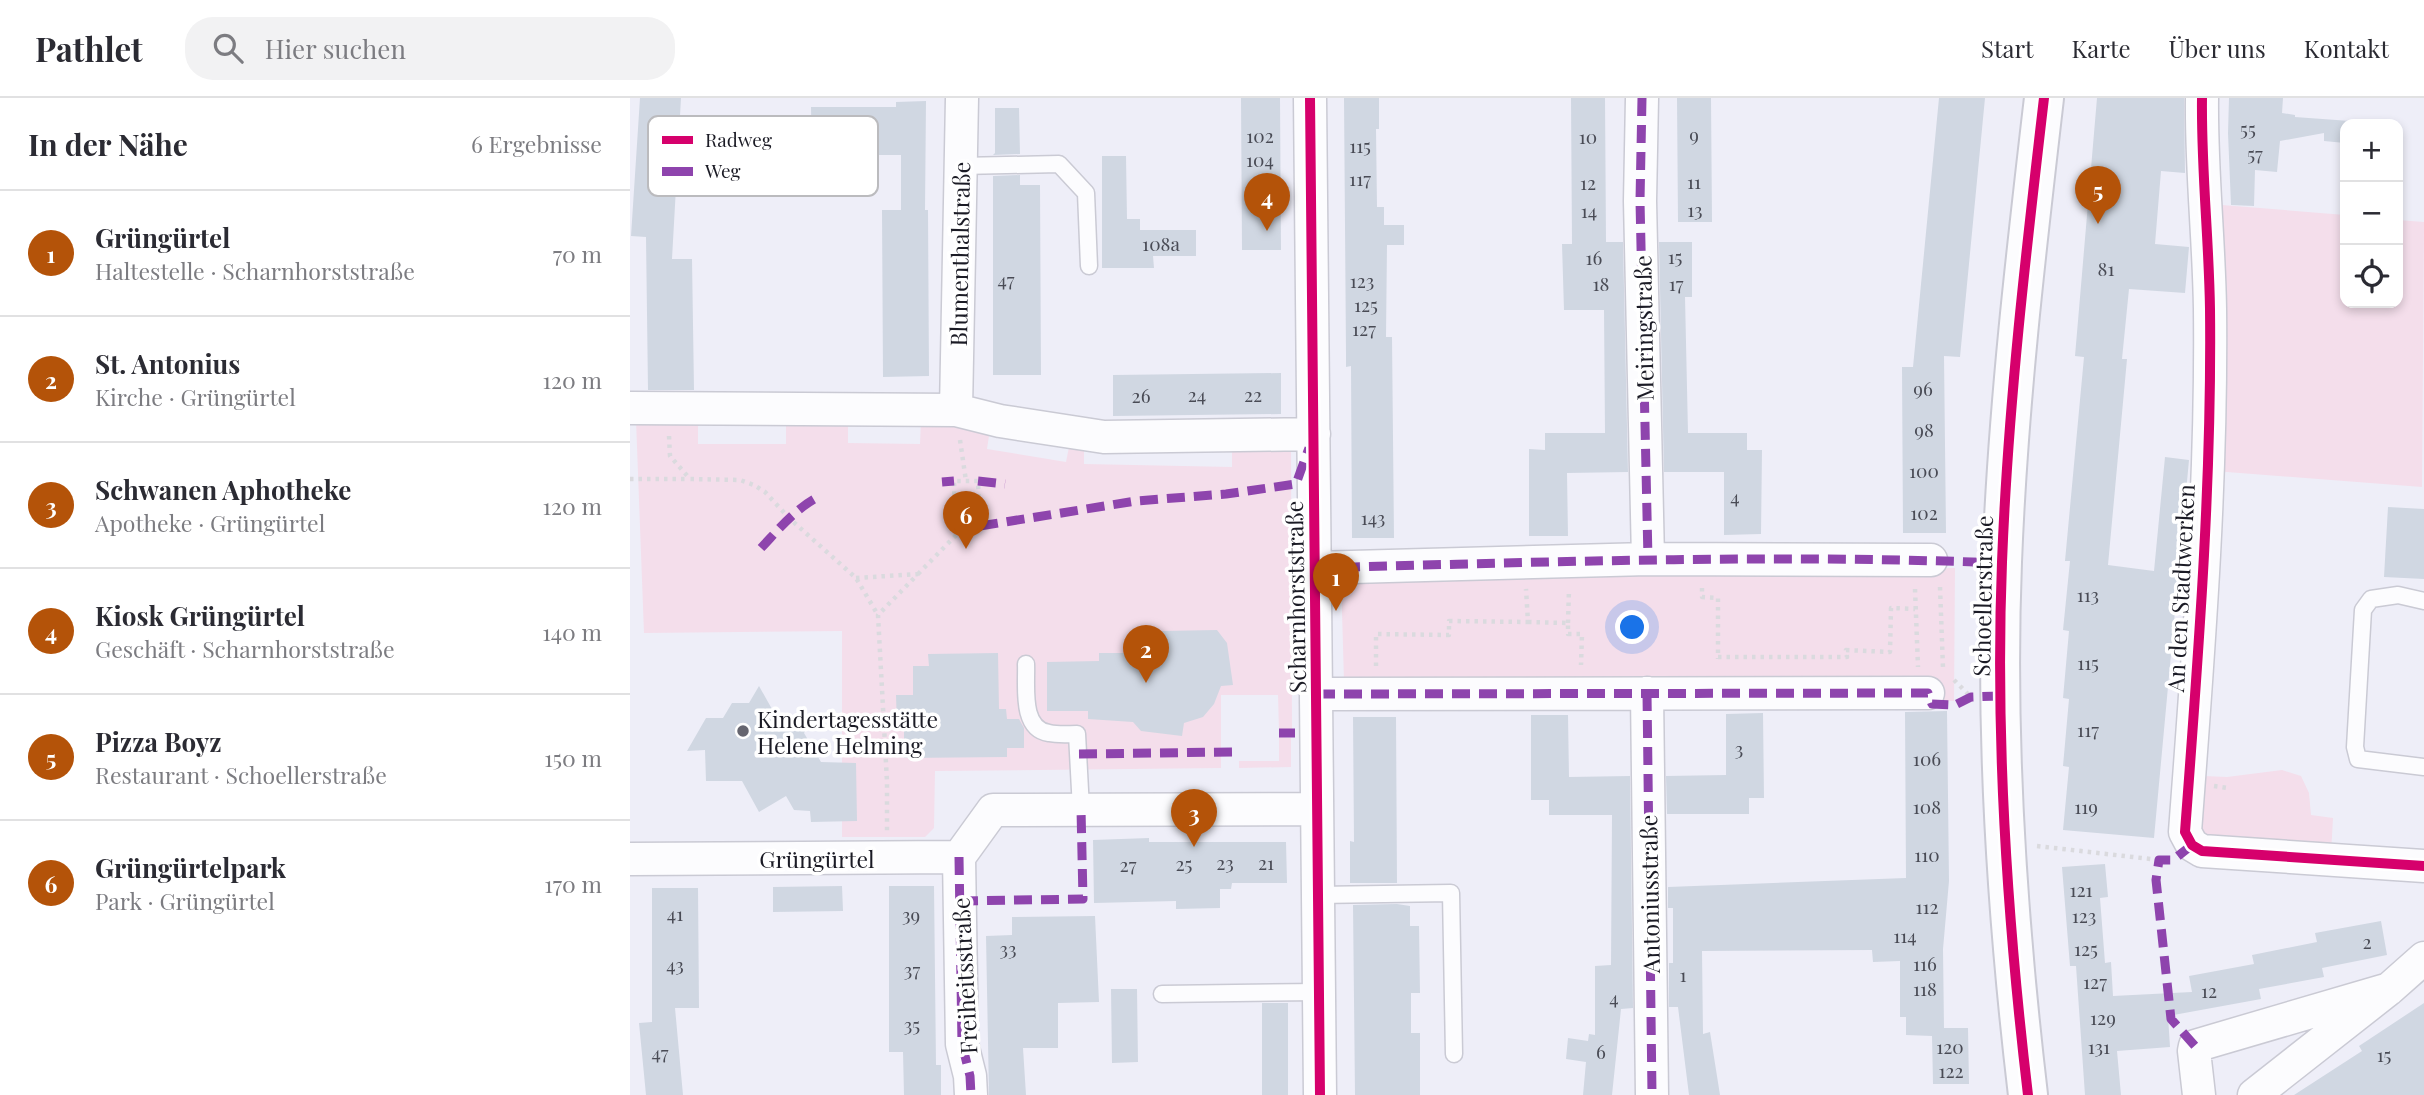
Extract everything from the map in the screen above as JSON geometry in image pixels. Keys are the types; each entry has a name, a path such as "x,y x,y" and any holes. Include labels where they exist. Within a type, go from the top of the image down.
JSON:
{"main road":[{"name":"Schoellerstraße","path":"2028,1095 2017,1000 2005,843 2001,696 2003,535 2019,315 2044,98"}],"street":[{"name":"Blumenthalstraße","path":"956,410 962,98"},
{"name":"Scharnhorststraße","path":"1310,98 1320,1095"},
{"name":"Meiringstraße","path":"1642,98 1640,201 1648,559"},
{"name":"An den Stadtwerken","path":"2202,98 2210,309 2207,512 2185,832 2192,845 2202,851 2424,866"},
{"path":"630,408 956,410 1000,421 1104,437 1314,433"},
{"path":"1315,568 1702,559 1929,573"},
{"path":"1317,694 1647,694 1935,686"},
{"name":"Antoniusstraße","path":"1647,694 1652,1095"},
{"path":"960,858 993,810 1316,809"},
{"name":"Grüngürtel","path":"630,859 960,858"},
{"name":"Freiheitsstraße","path":"960,858 962,1044 970,1076 971,1095"},
{"path":"2254,1095 2389,989 2424,958"},
{"path":"2199,1095 2195,1046 2389,989"}],"lane":[{"path":"961,166 1059,164 1086,193 1089,266"},
{"path":"2424,600 2398,596 2371,599 2363,610 2355,747 2358,759 2424,767"},
{"path":"1026,664 1028,713 1035,728 1046,733 1077,734 1081,809"},
{"path":"1317,895 1451,893 1454,1054"},
{"path":"1162,995 1319,992"}],"path":[{"path":"956,410 966,481"},
{"path":"669,424 670,456 690,479"},
{"path":"630,480 740,480 754,485 765,492 789,518 856,578 878,615 887,782 887,857"},
{"path":"954,481 978,481 980,526 965,526 955,526 954,481"},
{"path":"878,615 965,526"},
{"path":"1702,559 1702,597 1718,597 1718,693"},
{"path":"1718,657 1847,657 1846,650 1890,652 1891,608 1915,609 1919,681 1935,686 1941,587 1929,573"},
{"path":"856,578 918,574"},
{"path":"1526,588 1528,622"},
{"path":"1376,695 1376,634 1448,635 1449,621 1568,623 1569,634 1582,634 1581,694"},
{"path":"2005,843 2159,860"}],"shaded area":[{"path":"2222,205 2340,215 2340,308 2403,308 2403,220 2424,222 2422,487 2214,471"},
{"path":"786,418 848,419 848,443 920,444 921,420 990,429 987,449 1066,462 1070,442 1084,444 1084,464 1232,467 1232,446 1291,445 1292,731 1279,730 1278,695 1221,695 1221,768 935,771 934,828 925,837 842,837 842,631 644,633 636,420 698,419 698,444 786,444"},
{"path":"1955,568 1954,701 1933,700 1932,677 1344,681 1341,577"},
{"path":"1279,737 1291,738 1291,767 1239,768 1239,761 1279,761"},
{"path":"2282,770 2301,776 2309,793 2311,815 2333,818 2331,854 2221,846 2206,835 2193,815 2204,776 2227,777"}],"building":[{"path":"640,98 681,98 680,116 648,116 648,196 676,196 672,259 692,259 694,390 648,390 646,237 631,236"},
{"path":"1241,98 1280,98 1281,250 1242,250"},
{"path":"1344,98 1379,98 1379,129 1376,129 1377,207 1384,207 1384,225 1404,225 1404,245 1387,245 1386,337 1392,337 1394,538 1352,538 1351,366 1346,367"},
{"path":"1571,98 1605,98 1606,242 1623,242 1628,472 1567,473 1568,536 1529,536 1529,449 1545,450 1545,433 1605,433 1604,310 1564,310 1562,244 1572,244"},
{"path":"1677,98 1711,98 1712,222 1678,222"},
{"path":"1939,98 1985,98 1960,357 1944,356 1946,533 1903,533 1902,367 1913,367"},
{"path":"2097,98 2184,98 2185,173 2161,171 2155,244 2189,247 2185,293 2129,289 2122,359 2127,359 2108,565 2154,571 2165,457 2189,460 2154,838 2063,830 2069,767 2063,766 2069,699 2063,698 2069,631 2063,630 2070,561 2065,561 2084,357 2075,356"},
{"path":"2229,98 2283,98 2282,113 2295,117 2340,120 2340,143 2324,141 2324,133 2280,141 2277,172 2255,170 2254,206 2231,205"},
{"path":"926,101 925,210 928,210 929,376 883,377 882,210 901,210 901,155 878,155 878,116 811,116 811,107 896,107 896,102"},
{"path":"995,108 1019,108 1020,154 993,155"},
{"path":"1102,156 1126,156 1127,219 1140,219 1140,230 1196,230 1196,256 1153,256 1154,268 1102,268"},
{"path":"1020,175 1020,185 1040,185 1041,375 993,375 993,176"},
{"path":"1659,242 1692,242 1692,297 1685,297 1688,433 1747,433 1747,450 1762,450 1761,534 1724,535 1724,472 1664,472"},
{"path":"1281,373 1281,414 1113,416 1113,375"},
{"path":"2388,507 2424,509 2424,579 2384,577"},
{"path":"1217,630 1227,643 1233,685 1221,686 1214,704 1203,717 1184,723 1182,736 1141,731 1133,722 1088,719 1088,711 1047,711 1047,662 1099,661 1099,653 1128,653 1140,639 1163,634 1162,631"},
{"path":"998,653 999,709 1006,709 1007,719 1019,719 1024,728 1024,748 1007,748 1007,757 904,758 904,729 897,728 896,695 913,695 913,666 929,666 928,654"},
{"path":"759,686 777,718 813,718 804,733 821,762 856,763 857,821 811,822 810,811 794,810 786,796 759,812 742,781 706,781 705,750 687,751 706,718 723,718 732,703 749,703"},
{"path":"1947,711 1949,881 1943,949 1944,1028 1968,1028 1969,1084 1933,1084 1932,1036 1906,1035 1906,1017 1900,1017 1900,961 1873,962 1872,950 1702,951 1703,1034 1710,1032 1720,1095 1689,1095 1678,1007 1669,1007 1669,963 1673,963 1673,908 1668,908 1668,887 1906,878 1905,712"},
{"path":"1763,713 1764,798 1749,798 1749,814 1667,814 1666,776 1726,775 1726,714"},
{"path":"1531,715 1568,715 1569,777 1630,776 1633,1008 1621,1009 1612,1095 1583,1095 1586,1062 1566,1059 1568,1038 1588,1041 1589,1034 1595,1035 1595,966 1611,965 1612,815 1549,815 1549,800 1531,800"},
{"path":"1353,717 1396,717 1397,883 1350,883 1350,841 1354,842"},
{"path":"1149,838 1149,842 1286,842 1287,883 1232,883 1231,889 1220,889 1220,908 1176,909 1176,901 1094,903 1093,840"},
{"path":"2105,864 2108,897 2100,898 2105,963 2111,962 2113,996 2192,992 2189,976 2254,964 2252,955 2317,942 2315,933 2381,921 2387,955 2322,968 2324,977 2259,989 2261,999 2168,1016 2170,1047 2117,1051 2121,1095 2085,1095 2076,966 2070,966 2062,867"},
{"path":"842,886 843,911 773,912 773,887"},
{"path":"889,886 934,886 936,1065 941,1065 941,1095 904,1095 903,1052 889,1052"},
{"path":"652,888 698,888 699,1008 675,1008 683,1095 646,1095 639,1023 652,1022"},
{"path":"1353,905 1410,906 1410,926 1419,926 1420,993 1411,993 1411,1033 1420,1033 1420,1095 1355,1095"},
{"path":"1095,916 1099,1002 1058,1003 1058,1048 1023,1048 1026,1095 989,1095 986,936 1012,935 1012,917"},
{"path":"1111,989 1137,989 1138,1062 1112,1063"},
{"path":"1262,1003 1288,1003 1288,1095 1262,1095"},
{"path":"2424,1003 2424,1095 2294,1095 2362,1051 2359,1046"}],"marked path":[{"path":"1642,98 1640,201 1648,559"},
{"path":"980,526 1136,501 1226,494 1296,484 1309,448"},
{"path":"942,482 954,481"},
{"path":"978,481 1005,484"},
{"path":"761,548 795,513 818,497"},
{"path":"1315,568 1744,559 2002,563"},
{"path":"1647,693 1652,1095"},
{"path":"1317,694 1928,693 1932,704 1955,705 1971,697 2001,696"},
{"path":"1279,733 1295,733"},
{"path":"1079,754 1232,752"},
{"path":"960,901 1083,899 1081,809"},
{"path":"2192,845 2173,860 2159,860 2156,880 2171,1019 2195,1046"},
{"path":"959,857 962,1044 970,1076 971,1095"}],"cycle path":[{"path":"1310,98 1320,1095"},
{"path":"2028,1095 2004,829 2000,629 2013,387 2044,98"},
{"path":"2202,98 2210,309 2209,440 2185,832 2192,845 2202,851 2424,866"}],"place":[{"name":"Pizza Boyz","path":"2098,224"},
{"name":"Kiosk Grüngürtel","path":"1267,231"},
{"name":"Grüngürtelpark","path":"966,549"},
{"name":"Grüngürtel","path":"1336,611"},
{"name":"St. Antonius","path":"1146,683"},
{"name":"Kindertagesstätte Helene Helming","path":"743,731"},
{"name":"Schwanen Aphotheke","path":"1194,847"}]}
